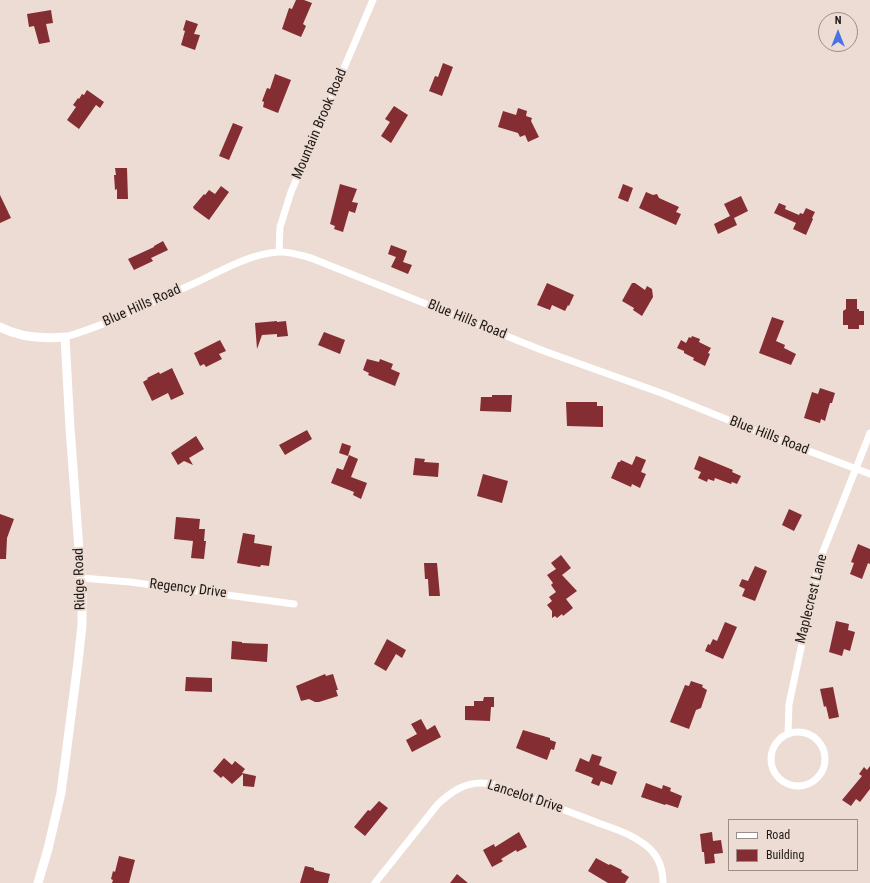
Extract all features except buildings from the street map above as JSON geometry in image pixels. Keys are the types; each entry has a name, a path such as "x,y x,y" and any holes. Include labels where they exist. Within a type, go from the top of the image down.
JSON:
{"street":[{"name":"Mountain Brook Road","path":"279,252 280,227 291,192 373,0"},
{"name":"Blue Hills Road","path":"65,337 132,311 234,265 261,255 279,252 294,253 311,258 544,351 664,394 870,474"},
{"path":"0,327 9,332 26,336 43,338 65,337"},
{"name":"Ridge Road","path":"38,883 61,793 82,625 82,578 70,428 65,337"},
{"name":"Maplecrest Lane","path":"788,734 789,704 820,559 870,433"},
{"name":"Regency Drive","path":"82,578 130,582 294,604"},
{"path":"797,732 806,734 814,738 822,748 825,761 823,769 818,777 803,786 794,786 778,778 771,762 772,753 778,742 788,734 797,732"},
{"name":"Lancelot Drive","path":"375,883 438,804 448,795 465,785 482,782 495,785 548,804 624,833 641,842 659,861 662,870 663,883"}]}
